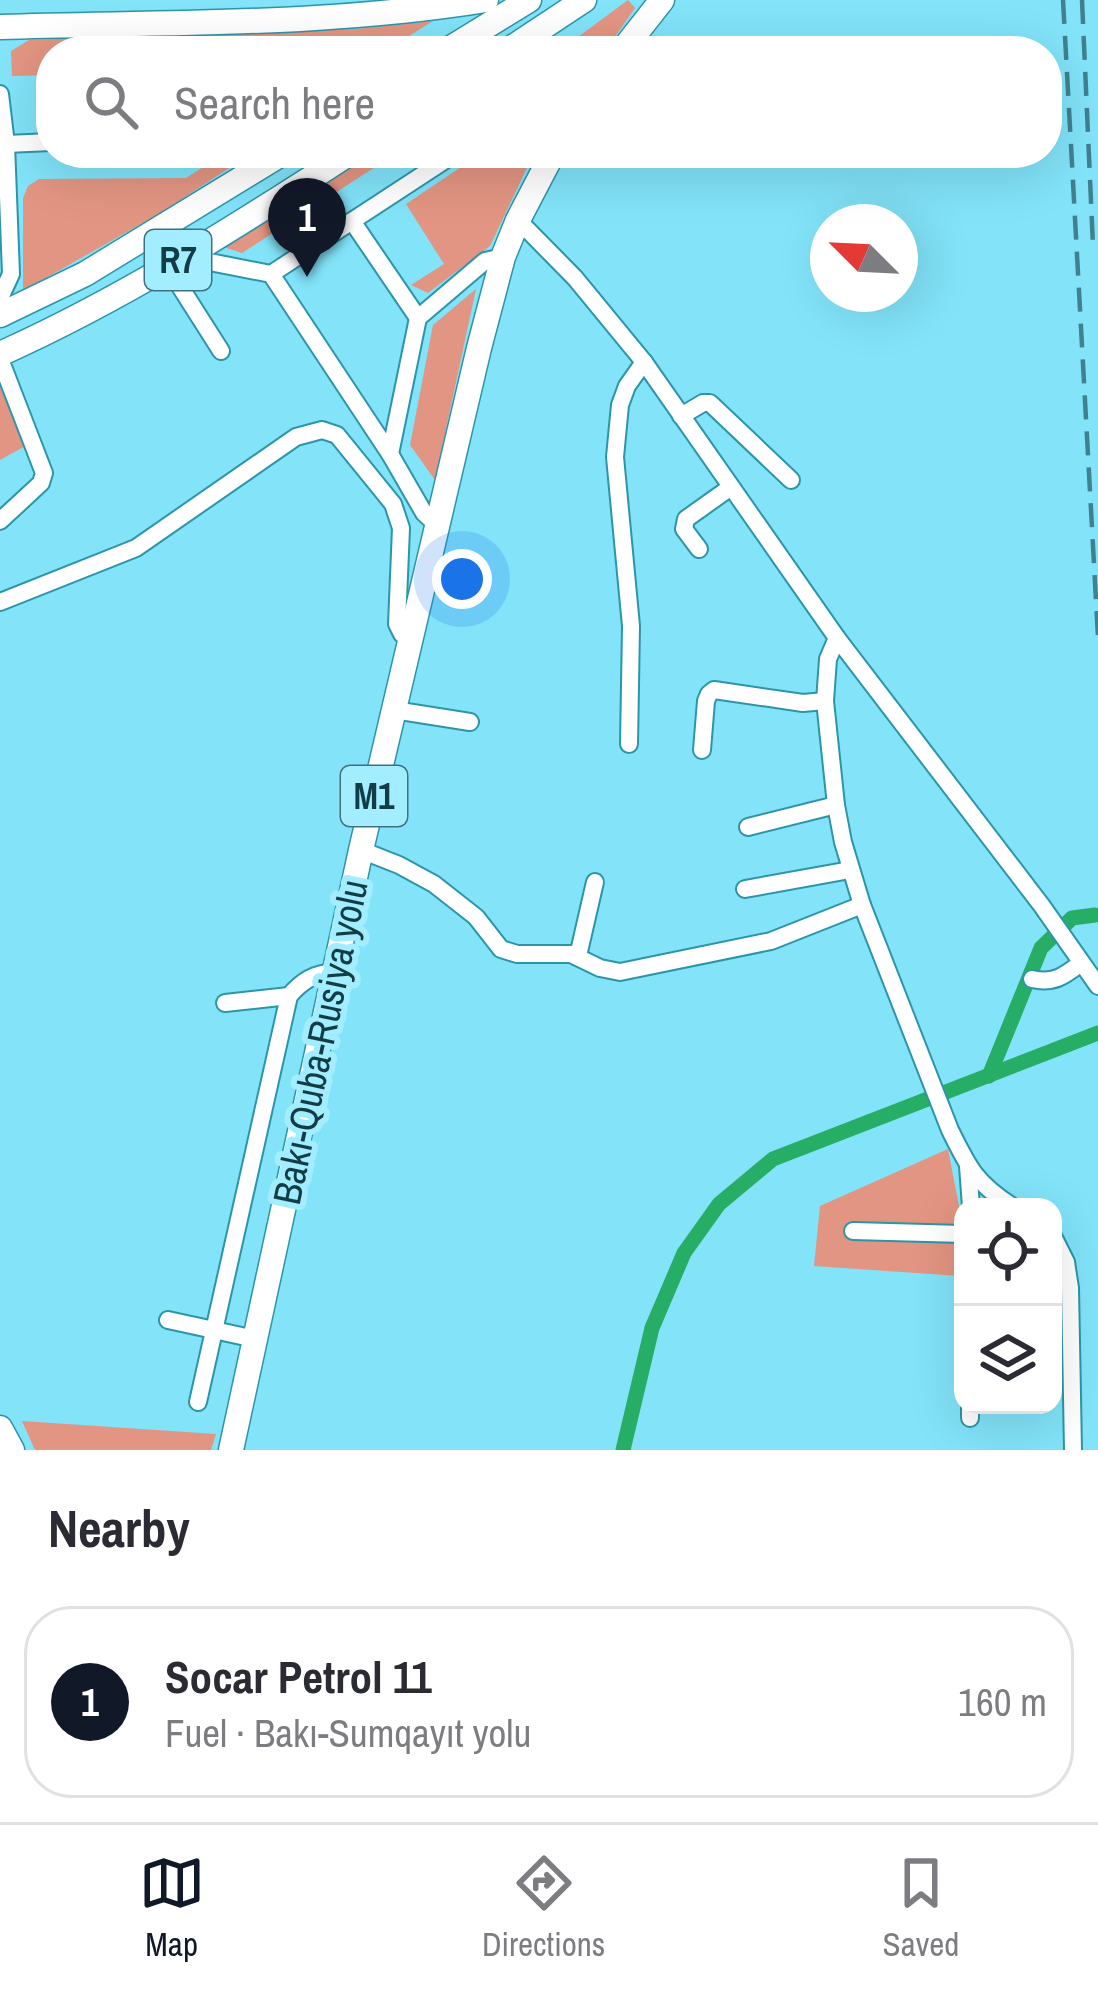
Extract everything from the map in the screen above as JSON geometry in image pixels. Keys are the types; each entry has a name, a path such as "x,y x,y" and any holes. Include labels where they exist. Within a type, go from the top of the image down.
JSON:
{"highway":[{"path":"0,27 352,16 486,0"},
{"path":"470,36 529,0"},
{"path":"530,36 584,0"},
{"path":"634,36 662,0"},
{"name":"R7","path":"0,315 85,274 258,168"},
{"name":"R7","path":"0,356 175,262 326,168"},
{"name":"Bakı-Quba-Rusiya yolu","path":"231,1449 436,525 503,257 545,168"},
{"path":"0,1430 10,1450"}],"street":[{"path":"0,94 11,274 0,298"},
{"path":"6,144 36,143"},
{"path":"175,262 271,274 433,168"},
{"path":"518,220 575,278 644,362 837,638 1098,986"},
{"path":"352,221 418,318"},
{"path":"391,454 418,318 485,261 503,257"},
{"path":"175,262 221,350"},
{"path":"271,274 436,525"},
{"path":"0,356 44,472 41,482 0,521"},
{"path":"629,744 631,626 615,457 620,404 644,362"},
{"path":"682,416 710,403 791,480"},
{"path":"0,602 136,548 296,437 322,430 337,435 393,504 401,528 397,624 410,640"},
{"path":"699,549 684,529 686,519 731,487"},
{"path":"837,638 828,659 825,701 836,806 850,870 950,1130 982,1185 1000,1198"},
{"path":"702,750 706,701 714,690 803,703 825,701"},
{"path":"394,710 470,722"},
{"path":"748,827 836,806"},
{"path":"361,850 434,884 476,917 501,949 578,956 620,972 770,941 862,905"},
{"path":"745,889 850,870"},
{"path":"578,956 595,882"},
{"path":"1033,980 1060,980 1081,963"},
{"path":"197,1402 289,996 316,974 335,972"},
{"path":"225,1003 289,996"},
{"path":"968,1166 970,1198"},
{"path":"853,1231 954,1234"},
{"path":"1062,1254 1070,1288 1073,1450"},
{"path":"168,1320 255,1339"}],"shaded area":[{"path":"628,0 635,8 615,36 579,36"},
{"path":"433,21 409,36 148,36 356,29"},
{"path":"36,40 36,75 12,76 11,51"},
{"path":"202,168 229,168 23,291 23,198 28,186 39,179 186,178"},
{"path":"347,168 374,168 242,253 223,247"},
{"path":"460,168 527,168 490,246 428,293 411,285 444,264 406,204"},
{"path":"476,289 435,480 410,445 433,325"},
{"path":"0,387 27,445 0,460"},
{"path":"948,1149 957,1198 954,1276 814,1266 820,1206"},
{"path":"22,1421 216,1434 211,1450 35,1450"}],"waterway":[{"path":"989,1076 1041,948 1072,918 1095,915"},
{"path":"623,1450 652,1328 684,1253 719,1204 773,1159 1098,1033"}],"railway":[{"path":"1063,0 1098,637"},
{"path":"1082,0 1093,246"}],"place":[{"name":"Socar Petrol 11","path":"307,277"}]}
